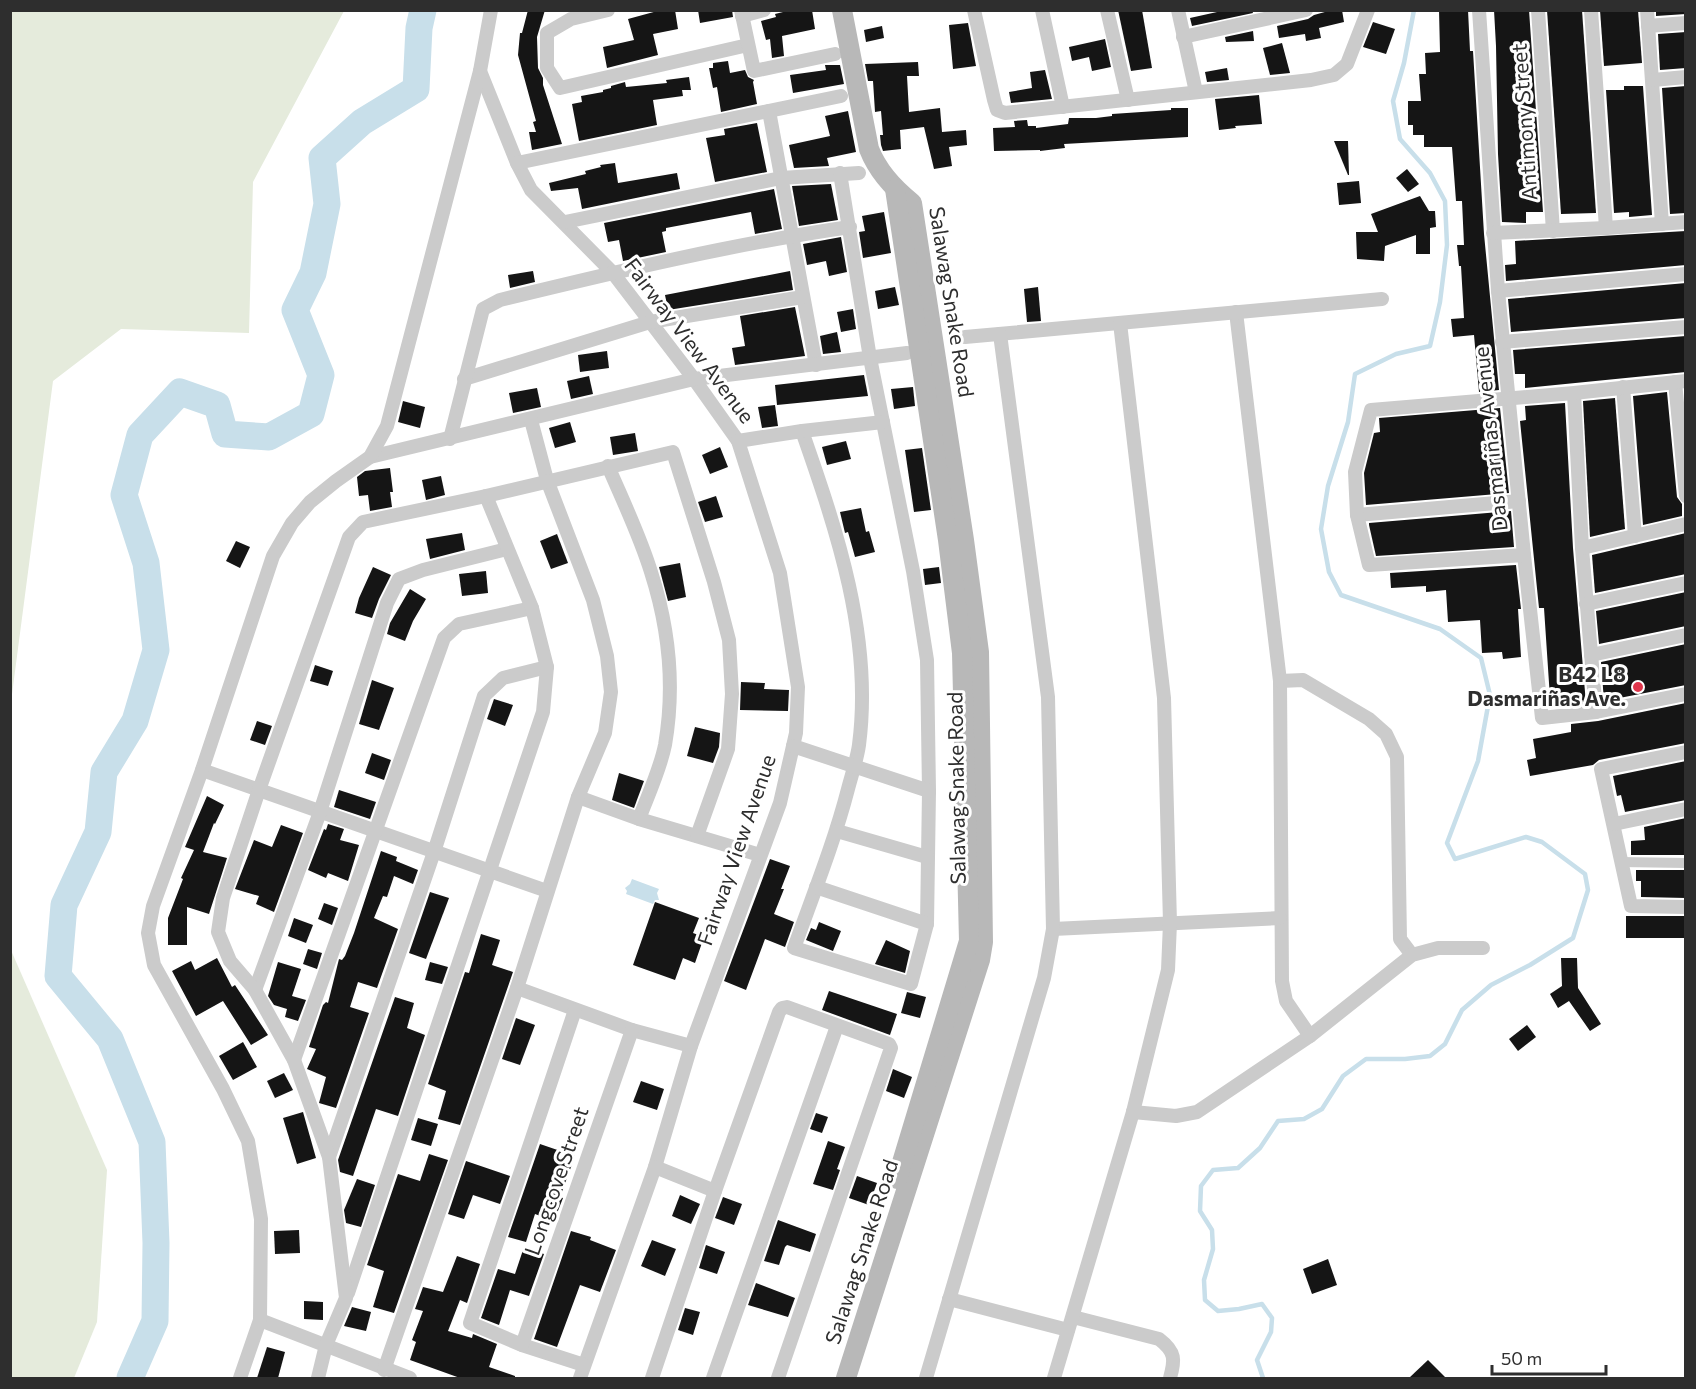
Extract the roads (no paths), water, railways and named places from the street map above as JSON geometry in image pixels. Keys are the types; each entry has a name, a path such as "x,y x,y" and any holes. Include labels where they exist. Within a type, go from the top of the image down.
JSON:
{"main road":[{"name":"Salawag Snake Road","path":"842,10 869,149 875,165 895,189 958,609 983,942 980,960 846,1378"},
{"name":"Salawag Snake Road","path":"832,1378 845,1345 969,941 973,798"}],"street":[{"path":"370,458 387,426 480,70 491,10"},
{"path":"608,10 570,15 547,33 548,68 560,88 748,45"},
{"path":"764,10 742,13 754,71 835,54"},
{"path":"974,10 997,110 1005,113 1311,80 1334,75 1347,64 1368,10"},
{"path":"1042,10 1063,106"},
{"path":"1107,10 1128,100"},
{"path":"1178,10 1196,92"},
{"path":"1184,37 1306,10"},
{"name":"Dasmariñas Avenue","path":"1479,10 1502,342 1542,718 1596,712 1686,694"},
{"name":"Antimony Street","path":"1538,10 1553,231"},
{"path":"1591,10 1606,228"},
{"path":"1647,10 1662,224"},
{"path":"1648,26 1686,23"},
{"name":"Fairway View Avenue","path":"480,70 517,163 531,190 614,273 738,441 780,573 798,687 794,746 780,803 691,1046 654,1167 582,1372"},
{"path":"1653,80 1686,77"},
{"path":"517,163 841,96"},
{"path":"769,111 816,365"},
{"path":"565,222 781,178 860,173"},
{"path":"802,430 840,547 859,633 863,695 859,746 837,831 794,948 911,984 927,924 929,791 927,660 913,570 870,358 840,174"},
{"path":"1493,232 1553,231 1686,222"},
{"path":"450,439 483,309 500,300 614,273 792,236 850,227"},
{"path":"1498,291 1686,274"},
{"path":"464,379 650,322 803,297"},
{"path":"965,337 1382,299"},
{"path":"1236,312 1280,681 1282,981 1286,1001 1310,1036"},
{"path":"1054,1378 1133,1112 1168,970 1170,923 1164,698 1120,322"},
{"path":"1502,342 1686,327"},
{"path":"926,1378 1044,978 1053,929 1048,697 1000,334"},
{"path":"240,1378 260,1320 261,1219 248,1142 223,1089 154,965 148,933 153,906 202,770 273,556 292,523 310,502 370,458 694,379 907,353"},
{"path":"1524,555 1369,566 1357,515 1355,472 1371,410 1574,393 1680,381 1686,496"},
{"path":"1623,387 1635,536"},
{"path":"1574,393 1582,548 1596,712"},
{"path":"384,1370 517,988 578,797 605,733 612,692 607,656 593,600 547,480 531,420"},
{"path":"738,441 802,430 883,422"},
{"path":"346,1298 329,1157 294,1060 255,990 230,961 218,932 223,898 259,790 350,537 363,522 673,452 714,582 729,640 732,694 728,748 697,837"},
{"path":"608,466 651,572 665,627 670,673 670,707 664,747 639,819"},
{"path":"318,1378 327,1345 346,1298 543,712 547,667 532,608 486,496"},
{"path":"1357,515 1519,501"},
{"path":"1582,548 1686,524"},
{"path":"255,990 320,812 387,603 399,579 423,570 507,549"},
{"path":"1586,604 1686,583"},
{"path":"294,1060 444,638 459,624 532,608"},
{"path":"1591,655 1686,635"},
{"path":"329,1157 434,852 484,696 503,678 547,667"},
{"path":"1280,681 1303,680 1369,719 1386,734 1396,757 1400,939 1412,955"},
{"path":"794,746 929,791"},
{"path":"1686,752 1601,769 1631,906 1686,907"},
{"path":"202,770 547,891"},
{"path":"578,797 639,819 760,855"},
{"path":"1614,824 1686,809"},
{"path":"837,831 927,857"},
{"path":"1620,862 1686,863"},
{"path":"816,887 927,924"},
{"path":"1053,929 1280,918"},
{"path":"1133,1112 1176,1116 1197,1112 1310,1036 1412,955 1438,948 1483,948"},
{"path":"517,988 632,1030 691,1046"},
{"path":"652,1378 715,1191 782,1008 786,1007 889,1044 891,1048 778,1378"},
{"path":"575,1010 470,1323 582,1372"},
{"path":"713,1378 837,1026"},
{"name":"Longcove Street","path":"522,1345 632,1030"},
{"path":"654,1167 715,1191"},
{"path":"949,1299 1159,1340 1169,1346 1174,1360 1170,1378"},
{"path":"260,1320 327,1345 384,1370 410,1378"}],"water":[{"path":"632,879 659,889 657,893 659,900 655,900 653,904 626,894 625,888"}],"waterway":[{"path":"130,1378 155,1321 156,1243 152,1142 110,1039 58,976 64,905 98,832 104,772 135,721 156,650 146,563 124,495 140,435 180,392 217,405 225,434 269,437 311,414 321,375 295,310 313,273 327,204 322,158 362,122 416,89 419,28 423,10"},
{"path":"1263,1378 1257,1360 1271,1332 1272,1318 1262,1304 1218,1311 1205,1300 1204,1280 1213,1249 1212,1230 1200,1211 1201,1186 1213,1170 1238,1168 1260,1148 1278,1121 1304,1119 1322,1109 1343,1076 1366,1059 1405,1059 1430,1056 1445,1044 1462,1010 1491,985 1530,965 1573,938 1588,890 1585,874 1542,842 1526,837 1455,859 1447,843 1478,761 1490,695 1481,658 1440,629 1341,595 1329,572 1321,529 1328,486 1348,422 1355,374 1396,354 1430,346 1440,302 1447,245 1445,201 1430,173 1400,139 1393,101 1404,63 1414,10"}],"place":[{"name":"B42 L8 Dasmariñas Ave.","path":"1638,687"}]}
